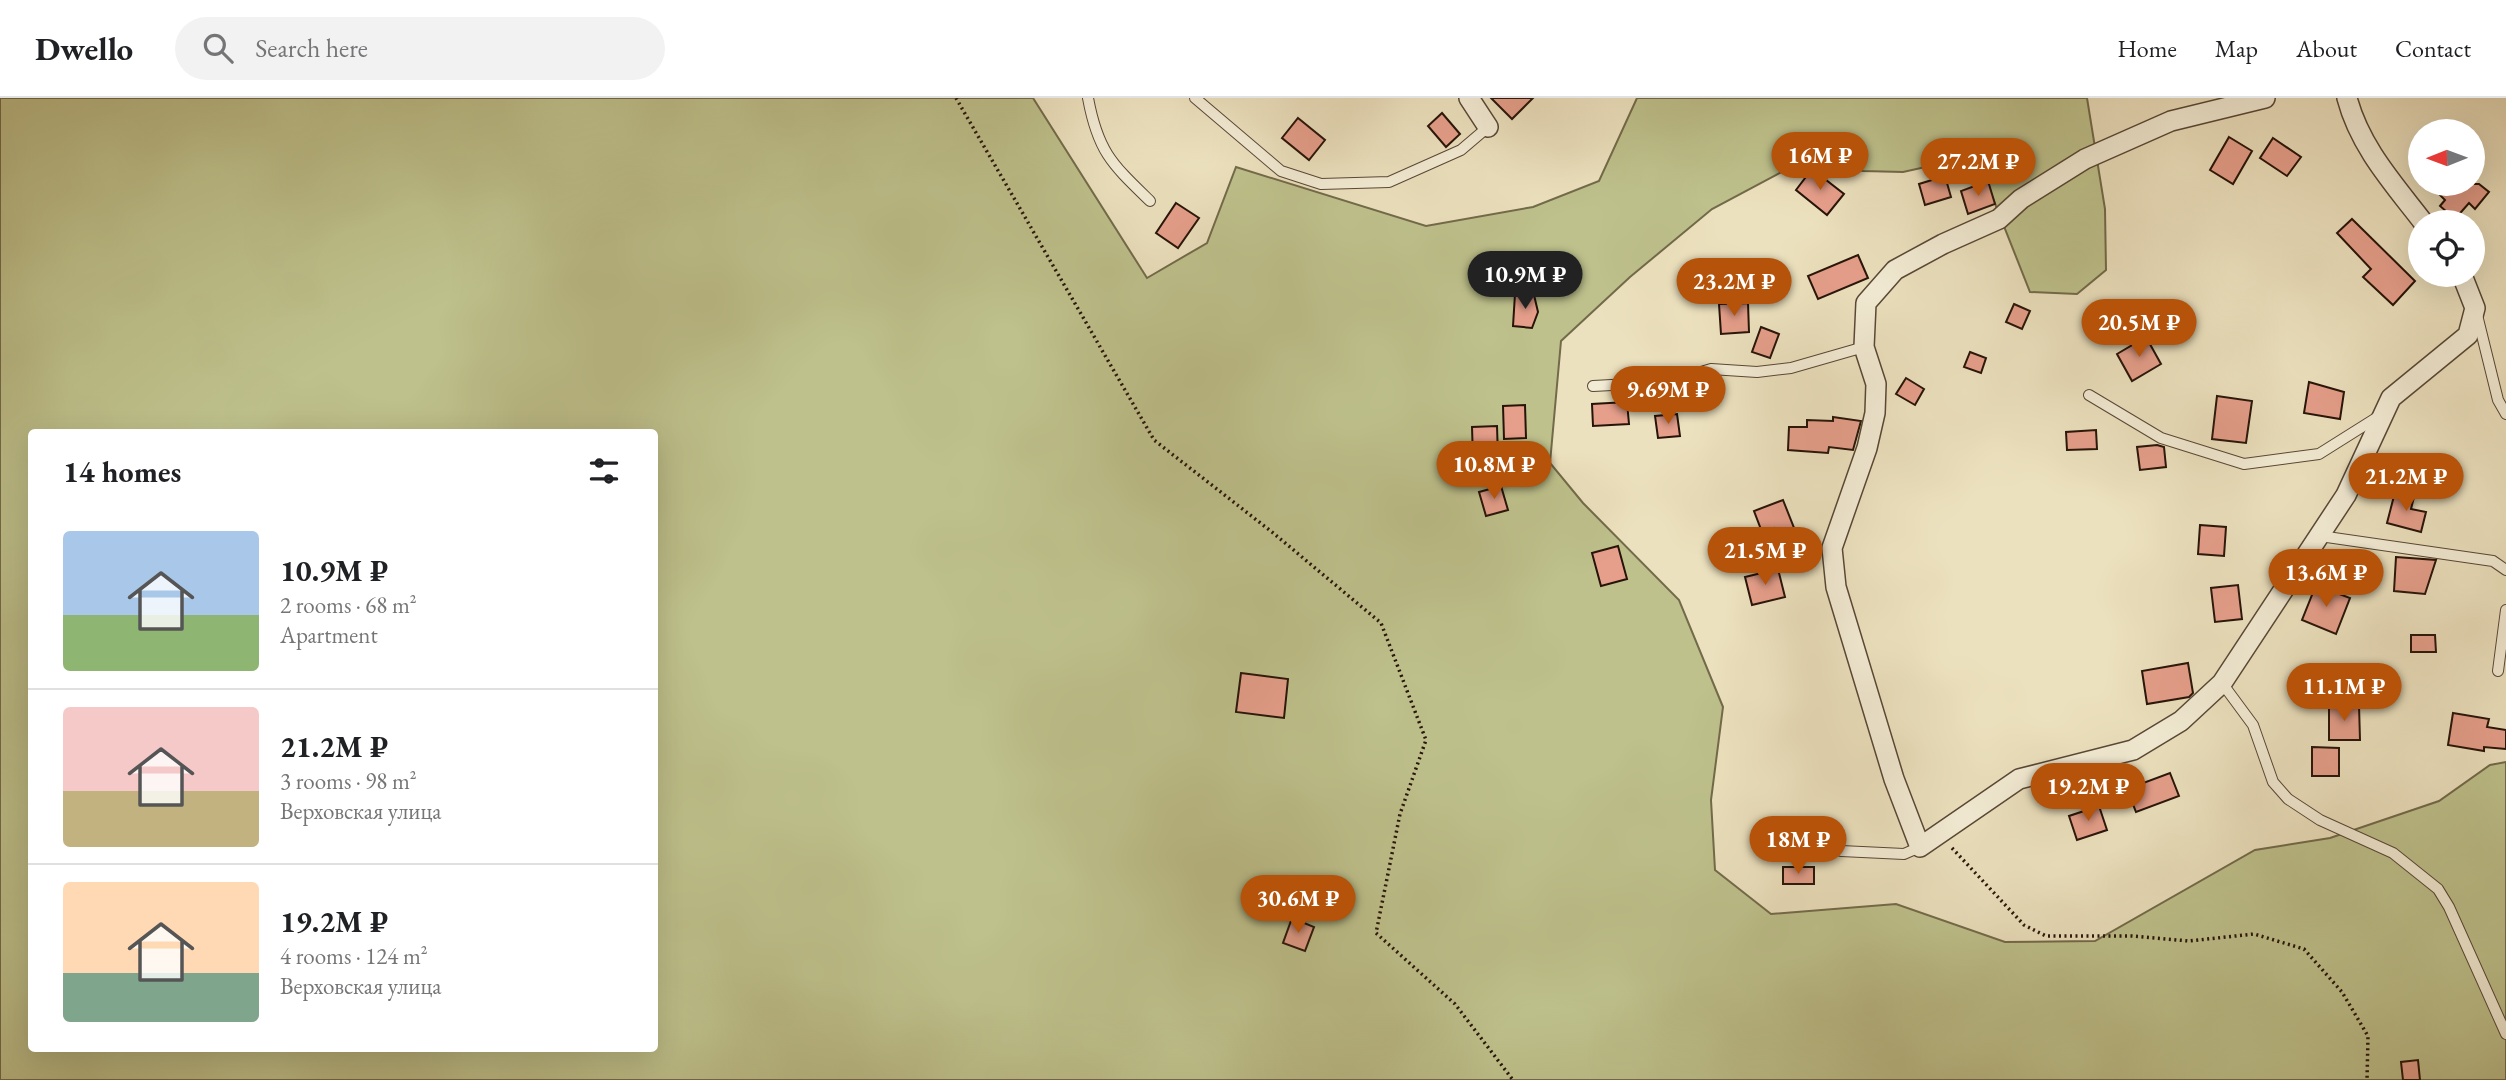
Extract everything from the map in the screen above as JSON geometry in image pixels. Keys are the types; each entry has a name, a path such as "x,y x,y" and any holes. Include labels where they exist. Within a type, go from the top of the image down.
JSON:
{"street":[{"path":"1469,98 1488,127"},
{"path":"2265,98 2171,121 2085,159 2021,199 1999,219 1942,244 1895,270 1866,303 1864,347 1877,384 1875,413 1867,448 1832,548 1836,587 1894,779 1920,847 2020,779 2133,750 2181,721 2222,683 2346,495 2381,415 2399,391 2468,335 2475,308 2467,287"},
{"path":"2347,98 2353,120 2367,149 2414,210"}],"lane":[{"path":"1088,98 1095,134 1115,166 1150,201"},
{"path":"1195,98 1281,171 1321,184 1389,182 1461,150 1488,127"},
{"path":"2475,308 2498,400 2506,414"},
{"path":"1593,386 1668,382 1711,369 1757,372 1791,368 1864,347"},
{"path":"2089,395 2161,438 2244,464 2319,454 2381,415"},
{"path":"2320,536 2493,561 2506,570"},
{"path":"2498,671 2506,610"},
{"path":"2222,683 2253,725 2273,782 2288,799 2320,820 2393,853 2438,889 2449,907 2506,1034"},
{"path":"1841,851 1903,855 1920,847"}],"path":[{"path":"956,98 1154,440 1381,623 1426,740 1400,814 1377,933 1455,1004 1513,1080"},
{"path":"1941,835 2024,925 2046,936 2132,936 2189,941 2254,934 2304,949 2342,992 2368,1036 2367,1080"}],"green space":[{"path":"0,98 1033,98 1147,278 1207,243 1236,167 1426,226 1533,207 1599,181 1637,98 2087,98 2105,209 2106,270 2077,294 2030,292 1988,186 1948,162 1903,172 1863,171 1810,157 1712,209 1630,277 1561,341 1550,463 1583,503 1679,600 1723,707 1711,800 1715,870 1771,914 1896,904 2005,942 2095,941 2255,850 2330,838 2439,801 2490,765 2506,762 2506,1080 0,1080"}],"building":[{"path":"1491,98 1533,98 1512,119"},
{"path":"1442,113 1460,134 1446,147 1428,126"},
{"path":"1298,118 1325,140 1309,160 1282,138"},
{"path":"2229,137 2252,151 2233,184 2210,170"},
{"path":"2273,138 2301,157 2287,176 2260,158"},
{"path":"1812,169 1844,194 1827,215 1796,190"},
{"path":"1945,176 1951,197 1925,205 1919,184"},
{"path":"1988,181 1995,204 1968,214 1961,191"},
{"path":"2485,189 2489,192 2475,209 2469,203 2463,210 2445,210 2440,206 2445,200 2441,196 2485,196"},
{"path":"1176,203 1199,218 1178,248 1156,233"},
{"path":"2352,219 2408,274 2410,287 2393,305 2363,277 2371,269 2337,233"},
{"path":"1858,255 1868,278 1818,299 1808,276"},
{"path":"1515,294 1534,295 1538,312 1532,328 1513,326"},
{"path":"1748,303 1749,332 1721,334 1719,304"},
{"path":"2014,304 2030,311 2022,329 2006,322"},
{"path":"1761,327 1779,334 1770,358 1752,352"},
{"path":"2146,337 2161,364 2132,381 2117,354"},
{"path":"1970,352 1986,358 1981,373 1964,367"},
{"path":"1906,378 1924,389 1915,405 1896,394"},
{"path":"2309,382 2344,392 2340,419 2304,413"},
{"path":"2217,396 2252,401 2246,443 2212,439"},
{"path":"1627,402 1629,424 1593,426 1592,404"},
{"path":"1525,405 1526,438 1504,439 1503,406"},
{"path":"1677,414 1680,436 1658,438 1655,416"},
{"path":"1833,417 1861,421 1853,450 1829,447 1828,453 1788,450 1789,427 1807,427 1807,420 1833,421"},
{"path":"1497,426 1498,458 1473,459 1472,427"},
{"path":"2096,430 2097,449 2067,450 2066,432"},
{"path":"2137,447 2164,447 2166,467 2140,470"},
{"path":"1501,486 1508,510 1486,516 1479,492"},
{"path":"2395,492 2414,497 2411,509 2426,512 2421,532 2387,523"},
{"path":"1783,500 1800,543 1783,550 1774,528 1762,532 1754,511"},
{"path":"2200,525 2226,527 2224,556 2198,554"},
{"path":"1618,546 1627,579 1601,586 1592,553"},
{"path":"2396,557 2436,560 2425,594 2394,591"},
{"path":"1778,569 1785,597 1752,605 1745,577"},
{"path":"2238,585 2242,619 2215,622 2211,588"},
{"path":"2316,585 2350,598 2336,634 2302,620"},
{"path":"2411,635 2435,635 2436,652 2411,652"},
{"path":"2188,663 2193,693 2189,697 2147,704 2142,671"},
{"path":"1241,673 1288,679 1284,718 1236,712"},
{"path":"2359,705 2360,740 2329,740 2329,706"},
{"path":"2453,713 2489,719 2487,727 2506,730 2506,749 2484,747 2484,751 2448,745"},
{"path":"2312,747 2339,748 2339,776 2312,776"},
{"path":"2170,773 2179,796 2136,812 2127,789"},
{"path":"2099,806 2107,830 2077,840 2069,816"},
{"path":"1783,867 1814,867 1814,884 1783,884"},
{"path":"1292,918 1314,927 1305,951 1283,943"},
{"path":"2418,1060 2420,1080 2403,1080 2401,1062"}]}
